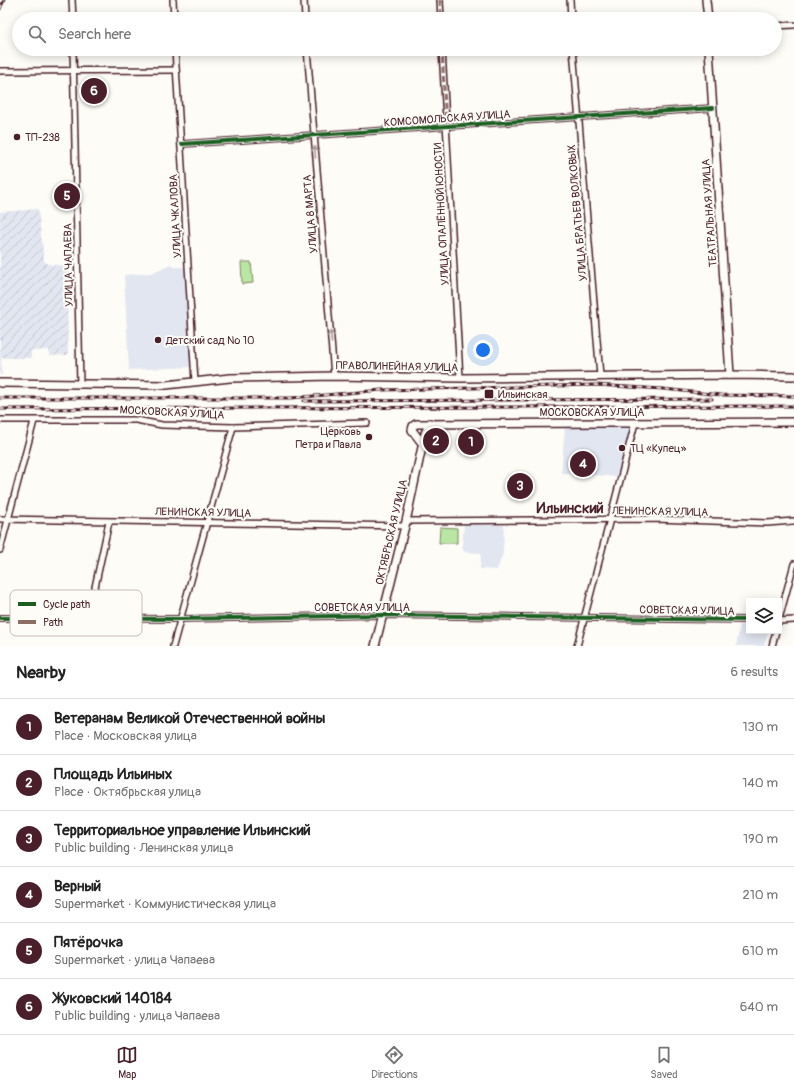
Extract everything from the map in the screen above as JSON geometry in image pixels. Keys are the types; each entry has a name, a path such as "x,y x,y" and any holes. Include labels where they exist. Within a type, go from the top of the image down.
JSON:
{"main road":[{"path":"706,0 707,12"},
{"name":"ТЕАТРАЛЬНАЯ УЛИЦА","path":"710,56 730,374"},
{"name":"ПРАВОЛИНЕЙНАЯ УЛИЦА","path":"0,383 166,385 230,378 334,376 460,378 730,374 794,376"},
{"name":"МОСКОВСКАЯ УЛИЦА","path":"422,442 413,432 412,428 416,424 794,422"},
{"name":"ОКТЯБРЬСКАЯ УЛИЦА","path":"375,646 406,524 422,442 430,424"}],"street":[{"path":"72,0 73,12"},
{"path":"173,0 174,12"},
{"path":"304,0 305,12"},
{"path":"440,0 441,12"},
{"path":"570,0 571,12"},
{"path":"782,26 794,25"},
{"name":"УЛИЦА ЧАПАЕВА","path":"73,56 80,385"},
{"name":"УЛИЦА ЧКАЛОВА","path":"175,56 182,144 182,186 195,382"},
{"name":"УЛИЦА 8 МАРТА","path":"307,56 334,376"},
{"name":"УЛИЦА ОПАЛЁННОЙ ЮНОСТИ","path":"442,56 460,378"},
{"name":"УЛИЦА БРАТЬЕВ ВОЛКОВЫХ","path":"575,56 600,376"},
{"path":"0,71 176,70"},
{"name":"КОМСОМОЛЬСКАЯ УЛИЦА","path":"182,144 256,141 313,135 713,108"},
{"name":"МОСКОВСКАЯ УЛИЦА","path":"0,420 136,420 162,425 233,427 367,423"},
{"path":"0,550 34,421"},
{"path":"577,646 635,423"},
{"path":"173,646 233,427"},
{"name":"ЛЕНИНСКАЯ УЛИЦА","path":"0,519 109,522 406,524 656,519 767,523 794,521"},
{"path":"95,587 109,522"},
{"path":"782,609 794,564"},
{"name":"СОВЕТСКАЯ УЛИЦА","path":"142,619 382,615 746,620"},
{"name":"СОВЕТСКАЯ УЛИЦА","path":"0,618 10,618"},
{"path":"782,620 794,620"},
{"path":"772,646 775,634"}],"shaded area":[{"path":"38,209 44,260 47,264 67,266 68,355 50,356 49,350 31,351 31,358 1,358 2,375 0,375 0,212"},
{"name":"Детский сад № 10","path":"171,264 173,267 185,267 191,367 129,370 124,275 151,273"},
{"path":"633,426 619,477 561,473 565,427"},
{"path":"464,524 504,525 503,553 497,570 480,569 481,553 464,552 462,547"},
{"path":"740,625 746,625 746,634 767,634 764,646 736,646"}],"green space":[{"path":"241,262 251,262 253,283 242,284"},
{"path":"440,527 457,528 457,543 439,543"}],"railway":[{"path":"0,9 4,0"},
{"path":"0,398 291,398 382,390 595,385 663,389 721,395 794,396"},
{"path":"304,401 712,399"},
{"path":"0,409 794,406"}],"marked path":[{"path":"440,0 441,12"},
{"path":"442,56 446,127"}],"cycle path":[{"path":"182,144 713,108"},
{"path":"142,619 382,615 746,620"},
{"path":"0,618 10,618"}],"place":[{"name":"Жуковский 140184","path":"94,91"},
{"name":"ТП-238","path":"17,137"},
{"name":"Пятёрочка","path":"67,196"},
{"name":"Детский сад № 10","path":"158,340"},
{"name":"Ильинская","path":"489,394"},
{"name":"Церковь Петра и Павла","path":"369,437"},
{"name":"Площадь Ильиных","path":"436,441"},
{"name":"Ветеранам Великой Отечественной войны","path":"471,442"},
{"name":"ТЦ «Купец»","path":"622,448"},
{"name":"Верный","path":"583,464"},
{"name":"Территориальное управление Ильинский","path":"520,486"}],"district":[{"name":"Ильинский","path":"570,508"}]}
